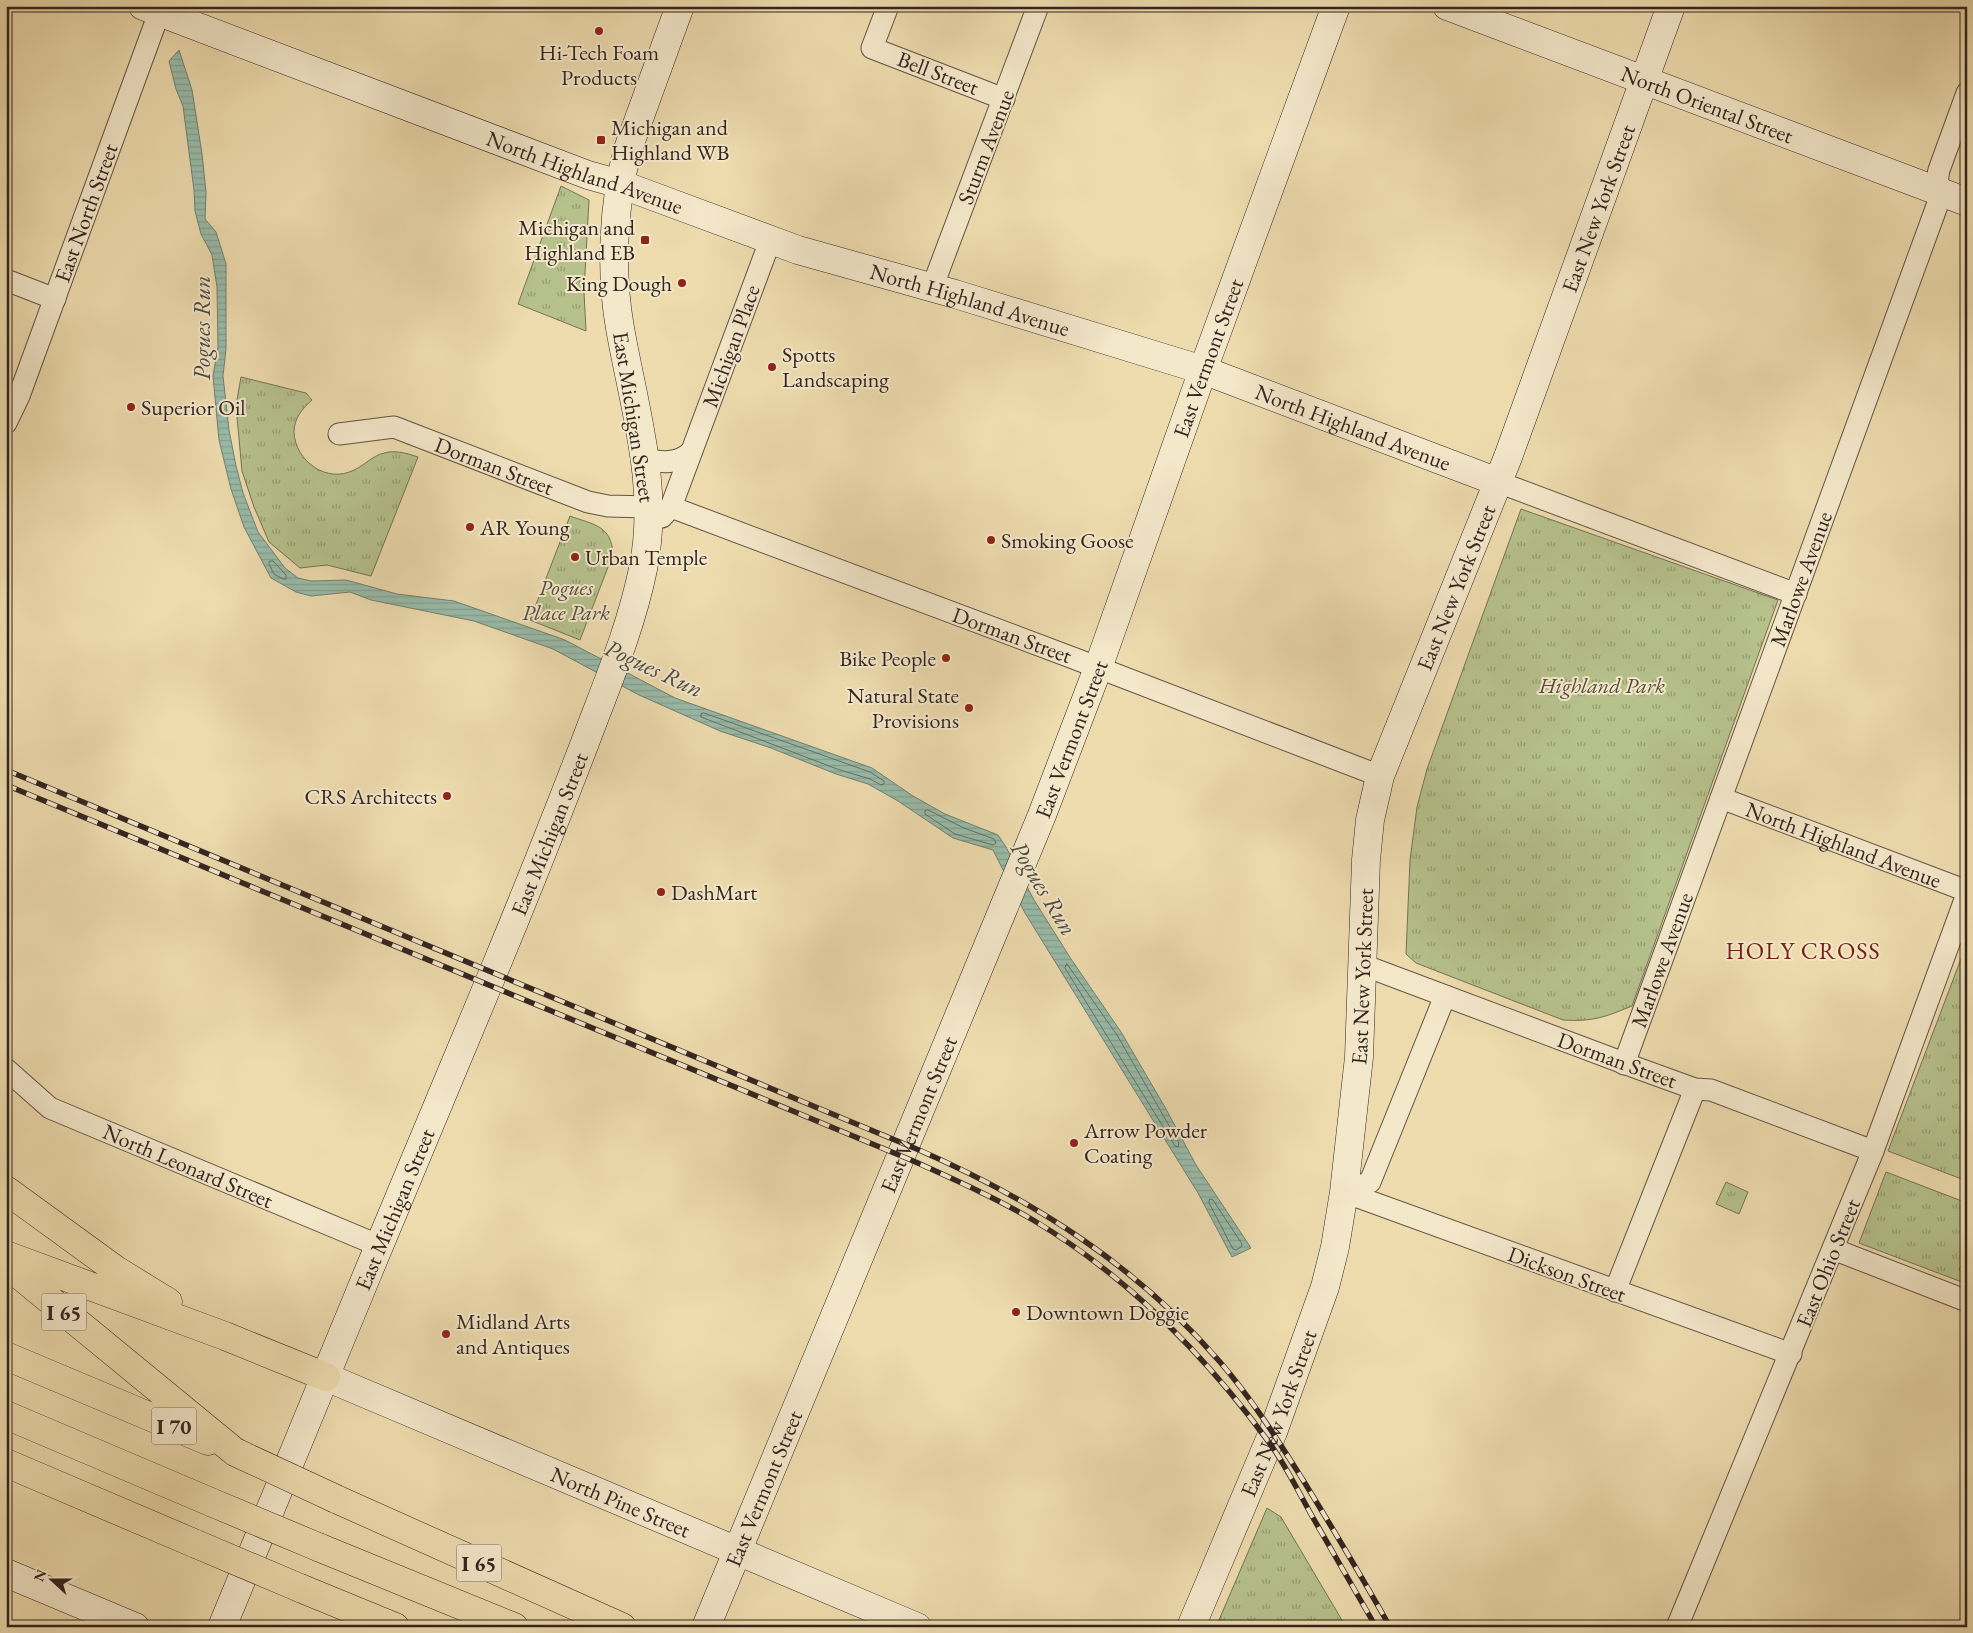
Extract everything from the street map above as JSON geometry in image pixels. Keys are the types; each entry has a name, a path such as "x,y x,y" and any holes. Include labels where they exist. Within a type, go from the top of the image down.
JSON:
{"highway":[{"path":"6,1190 116,1270 225,1336"},
{"path":"6,1255 225,1336 326,1377"},
{"name":"I 65","path":"6,1264 235,1452 622,1627"},
{"name":"I 70","path":"6,1356 235,1452"},
{"name":"I 65","path":"6,1416 514,1627"},
{"path":"6,1463 395,1627"}],"main road":[{"name":"East Michigan Street","path":"222,1627 540,859 622,644 635,604 656,516 617,307 616,242 620,184 628,149 680,6"},
{"name":"East Vermont Street","path":"706,1627 1026,857 1098,668 1203,370 1336,6"},
{"name":"North Oriental Street","path":"1447,6 1967,202"},
{"name":"East New York Street","path":"1191,1627 1273,1432 1303,1351 1335,1247 1344,1192 1359,1057 1366,860 1370,820 1380,776 1498,482 1672,6"},
{"name":"North Highland Avenue","path":"159,9 570,168 620,184 770,241 1203,370 1498,482"},
{"name":"North Pine Street","path":"326,1377 917,1627"},
{"path":"6,1573 135,1627"}],"street":[{"name":"Bell Street","path":"888,6 872,48 1004,99"},
{"name":"Sturm Avenue","path":"932,288 1038,6"},
{"name":"East North Street","path":"6,423 19,396 55,299 159,9"},
{"name":"Marlowe Avenue","path":"1624,1064 1938,203 1940,192 1937,178 1939,170 1967,93"},
{"name":"Michigan Place","path":"656,516 691,452 770,241"},
{"path":"6,280 55,299"},
{"name":"Dorman Street","path":"339,434 394,427 588,502 656,516 1098,668 1380,776"},
{"path":"645,459 660,463 683,459 691,452"},
{"name":"North Highland Avenue","path":"1498,482 1796,594"},
{"name":"North Highland Avenue","path":"1721,798 1967,893"},
{"name":"East Ohio Street","path":"1677,1627 1873,1151 1967,893"},
{"name":"Dorman Street","path":"1363,965 1624,1064 1695,1089 1711,1090 1873,1151"},
{"path":"1344,1192 1370,1182 1445,996"},
{"name":"North Leonard Street","path":"6,1069 50,1108 380,1246"},
{"path":"1615,1291 1695,1089"},
{"name":"Dickson Street","path":"1344,1192 1791,1354"},
{"path":"1833,1249 1967,1301"}],"green space":[{"path":"561,186 589,200 584,292 586,331 518,304"},
{"path":"241,377 306,393 312,400 297,418 294,427 296,443 306,460 323,472 344,474 358,468 376,456 388,452 401,452 418,457 371,576 327,565 300,568 269,542 254,507 242,471 236,406"},
{"name":"Highland Park","path":"1521,509 1778,600 1632,1006 1606,1016 1591,1019 1563,1020 1416,963 1406,954 1410,860 1417,807 1427,769"},
{"name":"Pogues Place Park","path":"570,516 594,524 605,532 612,544 613,554 580,640 530,620"},
{"path":"1967,943 1967,1181 1888,1151"},
{"path":"1886,1172 1967,1203 1967,1250 1959,1270 1967,1273 1967,1284 1859,1243"},
{"path":"1726,1182 1748,1192 1739,1214 1716,1204"},
{"path":"1267,1508 1281,1517 1346,1627 1216,1627"}],"water":[{"path":"179,50 192,90 202,154 206,192 205,219 216,232 226,264 226,349 223,376 229,430 236,466 243,493 258,532 285,568 298,578 311,581 346,580 397,594 454,601 565,640 675,698 872,768 913,796 945,814 998,835 1034,900 1071,959 1121,1032 1196,1165 1251,1248 1232,1257 1198,1193 1025,913 993,850 953,838 898,801 868,784 720,731 639,695 553,649 474,621 371,600 350,592 311,596 296,592 271,578 244,527 231,489 219,440 213,376 218,347 217,287 212,255 201,234 195,211 183,106 176,89 169,61"}],"railway":[{"path":"6,770 919,1150 1003,1191 1043,1214 1119,1266 1188,1327 1232,1376 1284,1449 1390,1627"},
{"path":"6,785 911,1160 958,1181 1033,1220 1067,1242 1132,1292 1162,1319 1218,1378 1280,1459 1376,1627"}],"place":[{"name":"Hi-Tech Foam Products","path":"599,31"},
{"name":"Michigan and Highland WB","path":"601,140"},
{"name":"Michigan and Highland EB","path":"645,240"},
{"name":"King Dough","path":"682,283"},
{"name":"Spotts Landscaping","path":"772,367"},
{"name":"Superior Oil","path":"131,407"},
{"name":"AR Young","path":"470,527"},
{"name":"Smoking Goose","path":"991,540"},
{"name":"Urban Temple","path":"575,557"},
{"name":"Bike People","path":"946,658"},
{"name":"Natural State Provisions","path":"969,708"},
{"name":"CRS Architects","path":"447,796"},
{"name":"DashMart","path":"661,892"},
{"name":"Arrow Powder Coating","path":"1074,1143"},
{"name":"Downtown Doggie","path":"1016,1312"},
{"name":"Midland Arts and Antiques","path":"446,1334"}],"district":[{"name":"HOLY CROSS","path":"1803,950"}],"water label":[{"name":"Pogues Run","path":"201,328"},
{"name":"Pogues Run","path":"654,668"},
{"name":"Pogues Run","path":"1044,888"}]}
